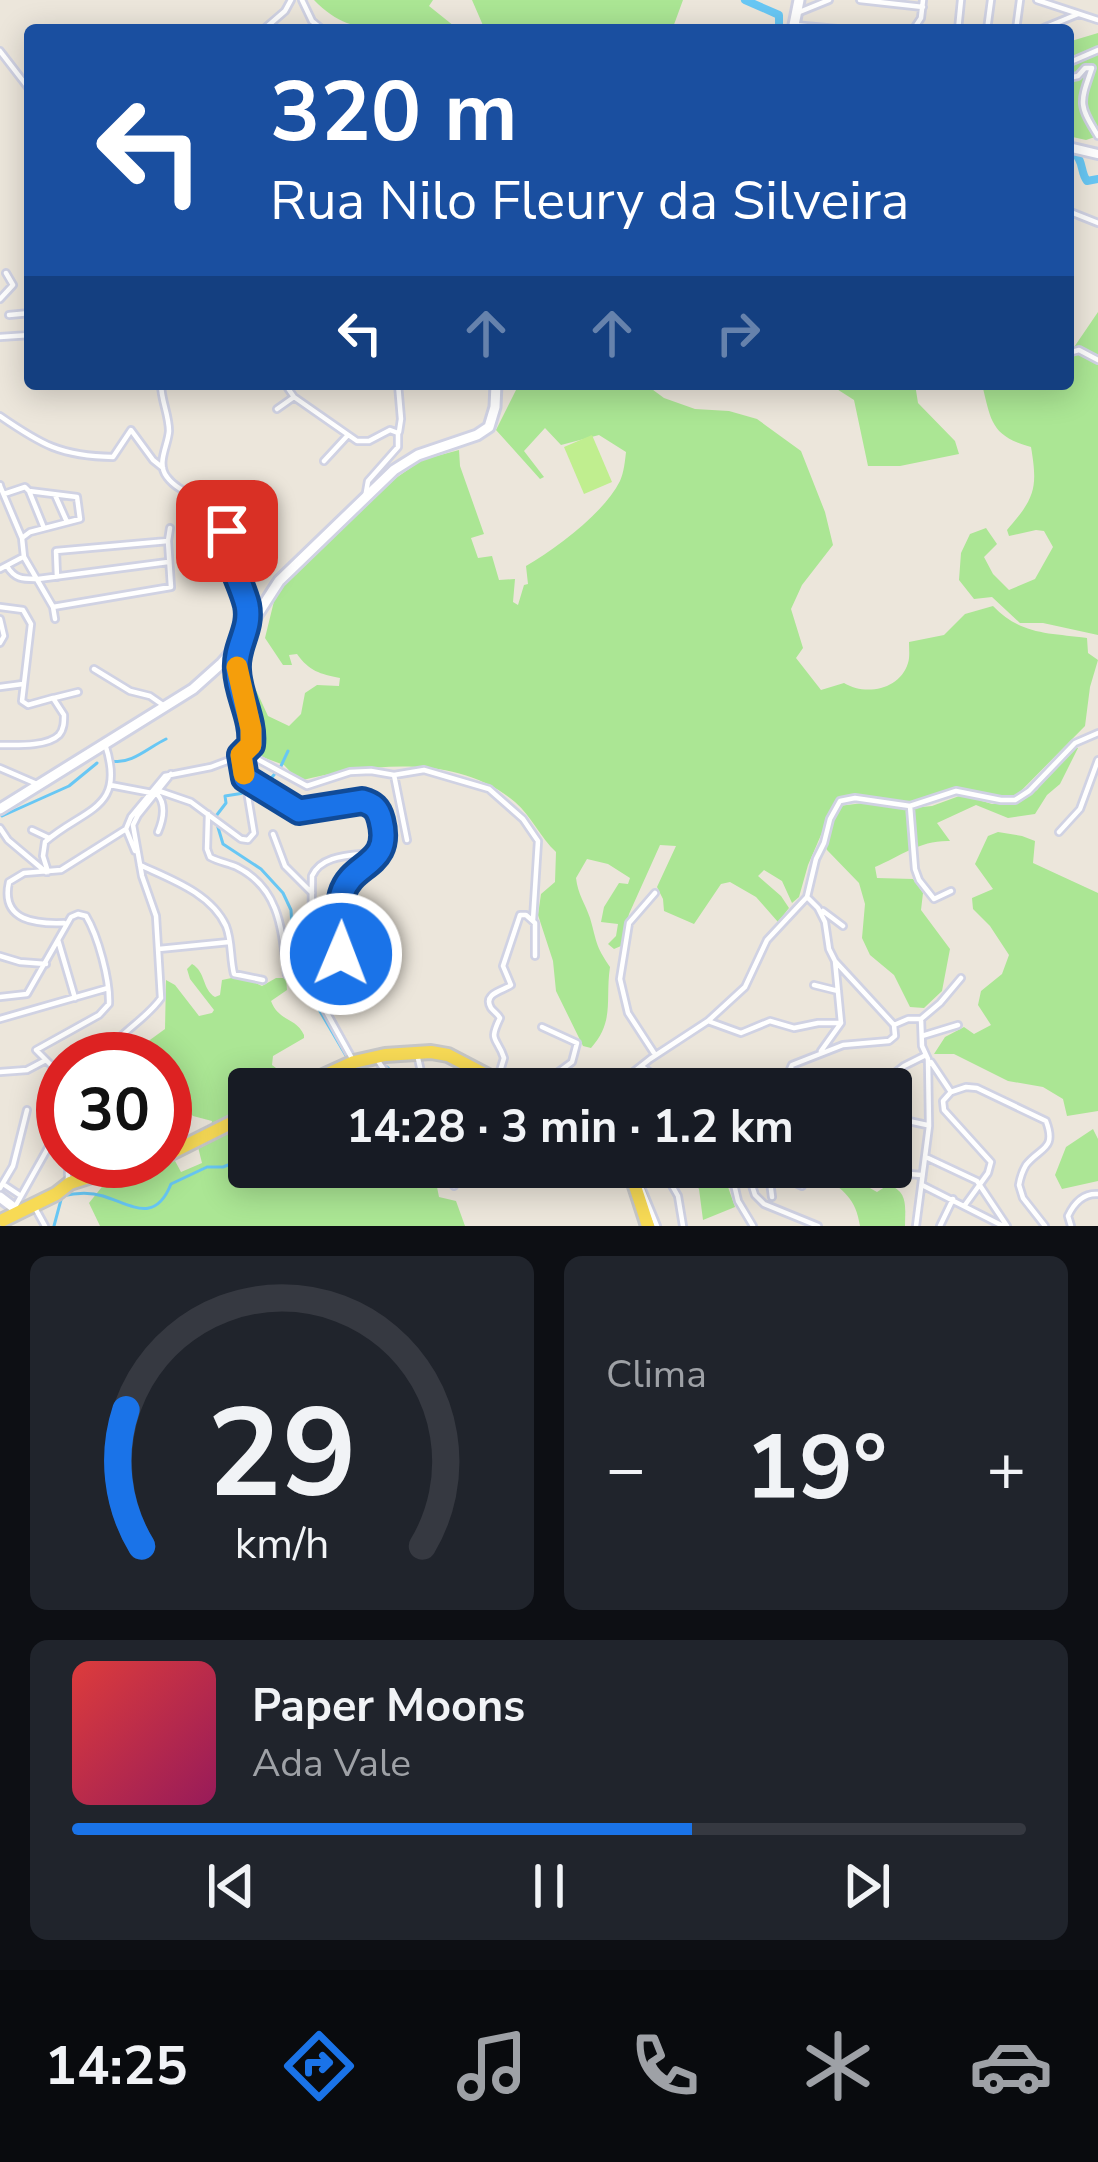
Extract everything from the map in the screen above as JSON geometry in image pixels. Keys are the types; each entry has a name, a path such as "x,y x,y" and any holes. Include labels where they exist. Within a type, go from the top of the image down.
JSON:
{"main road":[{"path":"795,23 800,0"},
{"path":"0,809 208,677 237,646 279,581 406,461 489,427 496,390"},
{"path":"339,1068 354,1061 417,1053 448,1055 469,1068"},
{"path":"192,1142 228,1124"},
{"path":"0,1197 13,1213 61,1188"},
{"path":"636,1188 648,1226"}],"street":[{"path":"270,24 291,0"},
{"path":"795,23 829,0"},
{"path":"860,0 923,3"},
{"path":"1037,0 1098,20"},
{"path":"1054,24 1078,14"},
{"path":"1074,60 1098,50 1081,101 1098,136"},
{"path":"0,51 24,82"},
{"path":"1074,77 1092,68"},
{"path":"0,299 13,285 6,273"},
{"path":"10,315 24,314"},
{"path":"162,390 169,430 163,468"},
{"path":"290,390 363,443 387,430 398,433"},
{"path":"365,498 369,479 398,447 399,390"},
{"path":"277,409 294,397"},
{"path":"0,416 56,450 76,455 113,457 131,430 170,481 224,518 226,546 246,603 248,630"},
{"path":"324,461 348,436"},
{"path":"0,485 22,538 24,557 56,620"},
{"path":"4,494 25,487 44,528"},
{"path":"22,538 80,519 77,497 29,491"},
{"path":"55,494 67,523"},
{"path":"53,607 171,587 170,528"},
{"path":"57,577 56,551 167,542"},
{"path":"24,557 4,568 21,579 38,580 169,562"},
{"path":"0,607 23,610 31,624 22,684 24,704 78,692"},
{"path":"0,619 4,636 0,643"},
{"path":"137,855 134,820 172,774 211,767 244,754 251,745 237,646"},
{"path":"94,669 166,706"},
{"path":"0,687 22,684"},
{"path":"0,745 40,742 60,734 64,716 53,698"},
{"path":"638,1068 708,1021 745,987 767,940 808,897 816,859 840,801 850,798 910,806 956,791 1008,801 1039,781 1075,742 1098,733"},
{"path":"47,872 43,849 49,838 107,796 110,761 104,743"},
{"path":"244,754 307,786 350,772 394,775 424,770 495,793 536,836 535,956"},
{"path":"110,785 191,802 241,839 251,838 244,754"},
{"path":"1059,832 1081,809 1098,760"},
{"path":"0,768 38,784"},
{"path":"394,775 407,840"},
{"path":"245,778 299,811 362,801 379,813 381,852 350,880 342,894 341,954"},
{"path":"66,923 28,922 16,916 3,905 5,887 24,873 61,870 126,829 130,817 157,793"},
{"path":"157,793 163,810 158,832"},
{"path":"910,806 917,875 934,899 951,891"},
{"path":"208,814 210,857 244,871 273,901 282,927 287,975"},
{"path":"0,828 47,872"},
{"path":"126,829 156,916 161,991 158,1002 126,1032"},
{"path":"32,830 49,838"},
{"path":"273,834 284,864"},
{"path":"354,1061 311,975 312,876 317,865 330,860 381,852"},
{"path":"274,859 312,893"},
{"path":"140,865 205,901 222,920 234,974 262,980"},
{"path":"655,892 628,923 620,979 628,1013 656,1055"},
{"path":"808,897 843,926"},
{"path":"818,908 835,961 841,1023 818,1055"},
{"path":"0,997 27,994 66,923 74,914 86,916 109,1004 67,1032"},
{"path":"499,1068 504,1058 492,1036 500,1018 490,1000 511,986 503,966 518,918 523,915 533,920"},
{"path":"58,940 76,998"},
{"path":"159,949 230,942"},
{"path":"0,956 46,964"},
{"path":"790,1068 843,1045 890,1041 895,1036 894,1025 835,961"},
{"path":"894,1025 921,1018 961,977"},
{"path":"814,985 838,991"},
{"path":"0,1018 108,988"},
{"path":"916,1226 929,1126 921,1018"},
{"path":"708,1021 741,1033 770,1021 794,1028 841,1023"},
{"path":"922,1036 958,1025"},
{"path":"542,1027 577,1042 572,1062 563,1068"},
{"path":"417,1053 420,1068"},
{"path":"375,1057 383,1068"},
{"path":"908,1068 927,1057"},
{"path":"927,1057 951,1092"},
{"path":"0,1072 36,1065"},
{"path":"965,1205 991,1167 990,1160 944,1110 943,1101 951,1092 969,1087 1046,1121 1049,1143 1027,1165 1018,1185 1045,1226"},
{"path":"27,1110 14,1166 1,1186 13,1213 41,1225"},
{"path":"912,1122 929,1126"},
{"path":"927,1158 980,1184 1005,1226"},
{"path":"13,1213 36,1171"},
{"path":"912,1175 923,1175"},
{"path":"922,1185 1005,1226"},
{"path":"642,1188 657,1226"},
{"path":"673,1188 683,1226"},
{"path":"735,1188 753,1226"},
{"path":"753,1188 764,1204 818,1226"},
{"path":"771,1188 772,1197"},
{"path":"1071,1226 1068,1216 1074,1205 1085,1196 1098,1195"},
{"path":"940,1226 953,1199"},
{"path":"981,1225 985,1216"}],"green space":[{"path":"314,0 433,0 429,6 452,24 352,24"},
{"path":"472,0 683,0 674,24 482,24"},
{"path":"1098,33 1098,136 1086,140 1074,137 1074,40"},
{"path":"1098,312 1098,635 1020,623 992,597 974,599 959,580 961,553 970,534 986,528 997,544 984,557 1009,590 1035,579 1053,547 1044,531 1009,536 1007,530 1032,492 1031,447 1000,432 984,390 1074,390 1074,347"},
{"path":"516,390 653,390 695,409 757,419 801,451 833,545 802,585 791,609 803,648 796,658 821,690 844,683 871,690 890,685 908,663 909,642 944,635 965,614 993,606 1025,628 1087,638 1088,653 1098,660 1085,726 1016,796 955,789 903,804 837,798 799,897 792,903 782,881 764,870 758,876 789,908 778,922 756,897 730,882 721,884 694,924 664,911 657,887 676,846 660,845 629,914 621,946 614,949 608,944 618,924 601,922 604,907 619,883 628,884 630,878 608,864 587,859 577,884 610,967 603,1029 591,1048 583,1046 556,991 553,961 538,915 541,894 555,882 556,852 521,808 492,786 439,769 382,767 299,781 284,765 257,755 239,670 244,664 268,716 289,726 301,714 305,693 317,685 339,686 340,678 316,671 297,654 289,655 292,665 283,665 265,638 276,593 396,478 422,460 459,450 460,466 484,534 471,538 478,558 492,556 499,580 515,579 513,602 518,605 528,584 526,566 565,540 603,505 620,481 626,452 599,435 561,445 545,428 524,451 544,477 540,479 496,430"},
{"path":"838,390 916,390 918,403 955,441 959,454 900,466 868,466 854,400"},
{"path":"592,435 612,482 584,494 564,447"},
{"path":"1071,747 1078,748 1060,784 1035,814 1008,818 976,805 937,823 950,841 920,846 875,867 877,878 913,879 923,893 921,910 950,949 942,991 924,1008 910,1007 894,975 870,955 862,938 865,904 859,883 824,844 839,806 863,803 903,809 932,806 962,795 992,804 1016,803 1037,790"},
{"path":"998,832 1035,841 1033,863 1098,893 1098,1111 1067,1116 1063,1099 1043,1087 1008,1081 954,1054 934,1054 945,1037 964,1027 974,1034 991,1025 978,1005 981,991 1002,974 1009,955 973,909 972,898 993,889 975,864 988,836"},
{"path":"192,964 200,971 215,997 220,995 222,980 241,976 262,986 286,978 287,990 271,1001 304,1035 273,1056 276,1068 228,1068 228,1119 211,1127 212,1121 192,1115 192,1032 161,1032 165,1029 166,980 199,1016 214,1010 187,969"},
{"path":"1093,1129 1098,1139 1098,1181 1062,1189 1055,1175 1066,1147"},
{"path":"228,1131 228,1188 437,1188 439,1197 456,1201 465,1226 100,1226 89,1203 101,1188 192,1188 192,1167 202,1163 198,1147"},
{"path":"728,1188 735,1207 703,1220 699,1189"},
{"path":"839,1188 877,1192 895,1188 904,1201 905,1226 860,1226"}],"waterway":[{"path":"745,0 779,15 779,24"},
{"path":"1074,153 1087,181 1098,179"},
{"path":"112,761 133,758 166,739"},
{"path":"281,766 288,751"},
{"path":"2,816 69,786 97,763"},
{"path":"265,786 277,771"},
{"path":"216,816 226,803 225,796 244,793"},
{"path":"217,824 223,844 261,869 283,893 291,910 299,981 348,1059"},
{"path":"384,1068 388,1068"},
{"path":"54,1226 62,1196 93,1194 150,1208 171,1184 207,1167 228,1165"}],"slow traffic":[{"path":"237,667 252,739 241,755 244,774"}],"route":[{"path":"227,531 226,546 248,610 248,630 237,646 238,680 252,739 241,755 245,778 299,811 362,801 379,813 381,852 350,880 342,894 341,954"}]}
